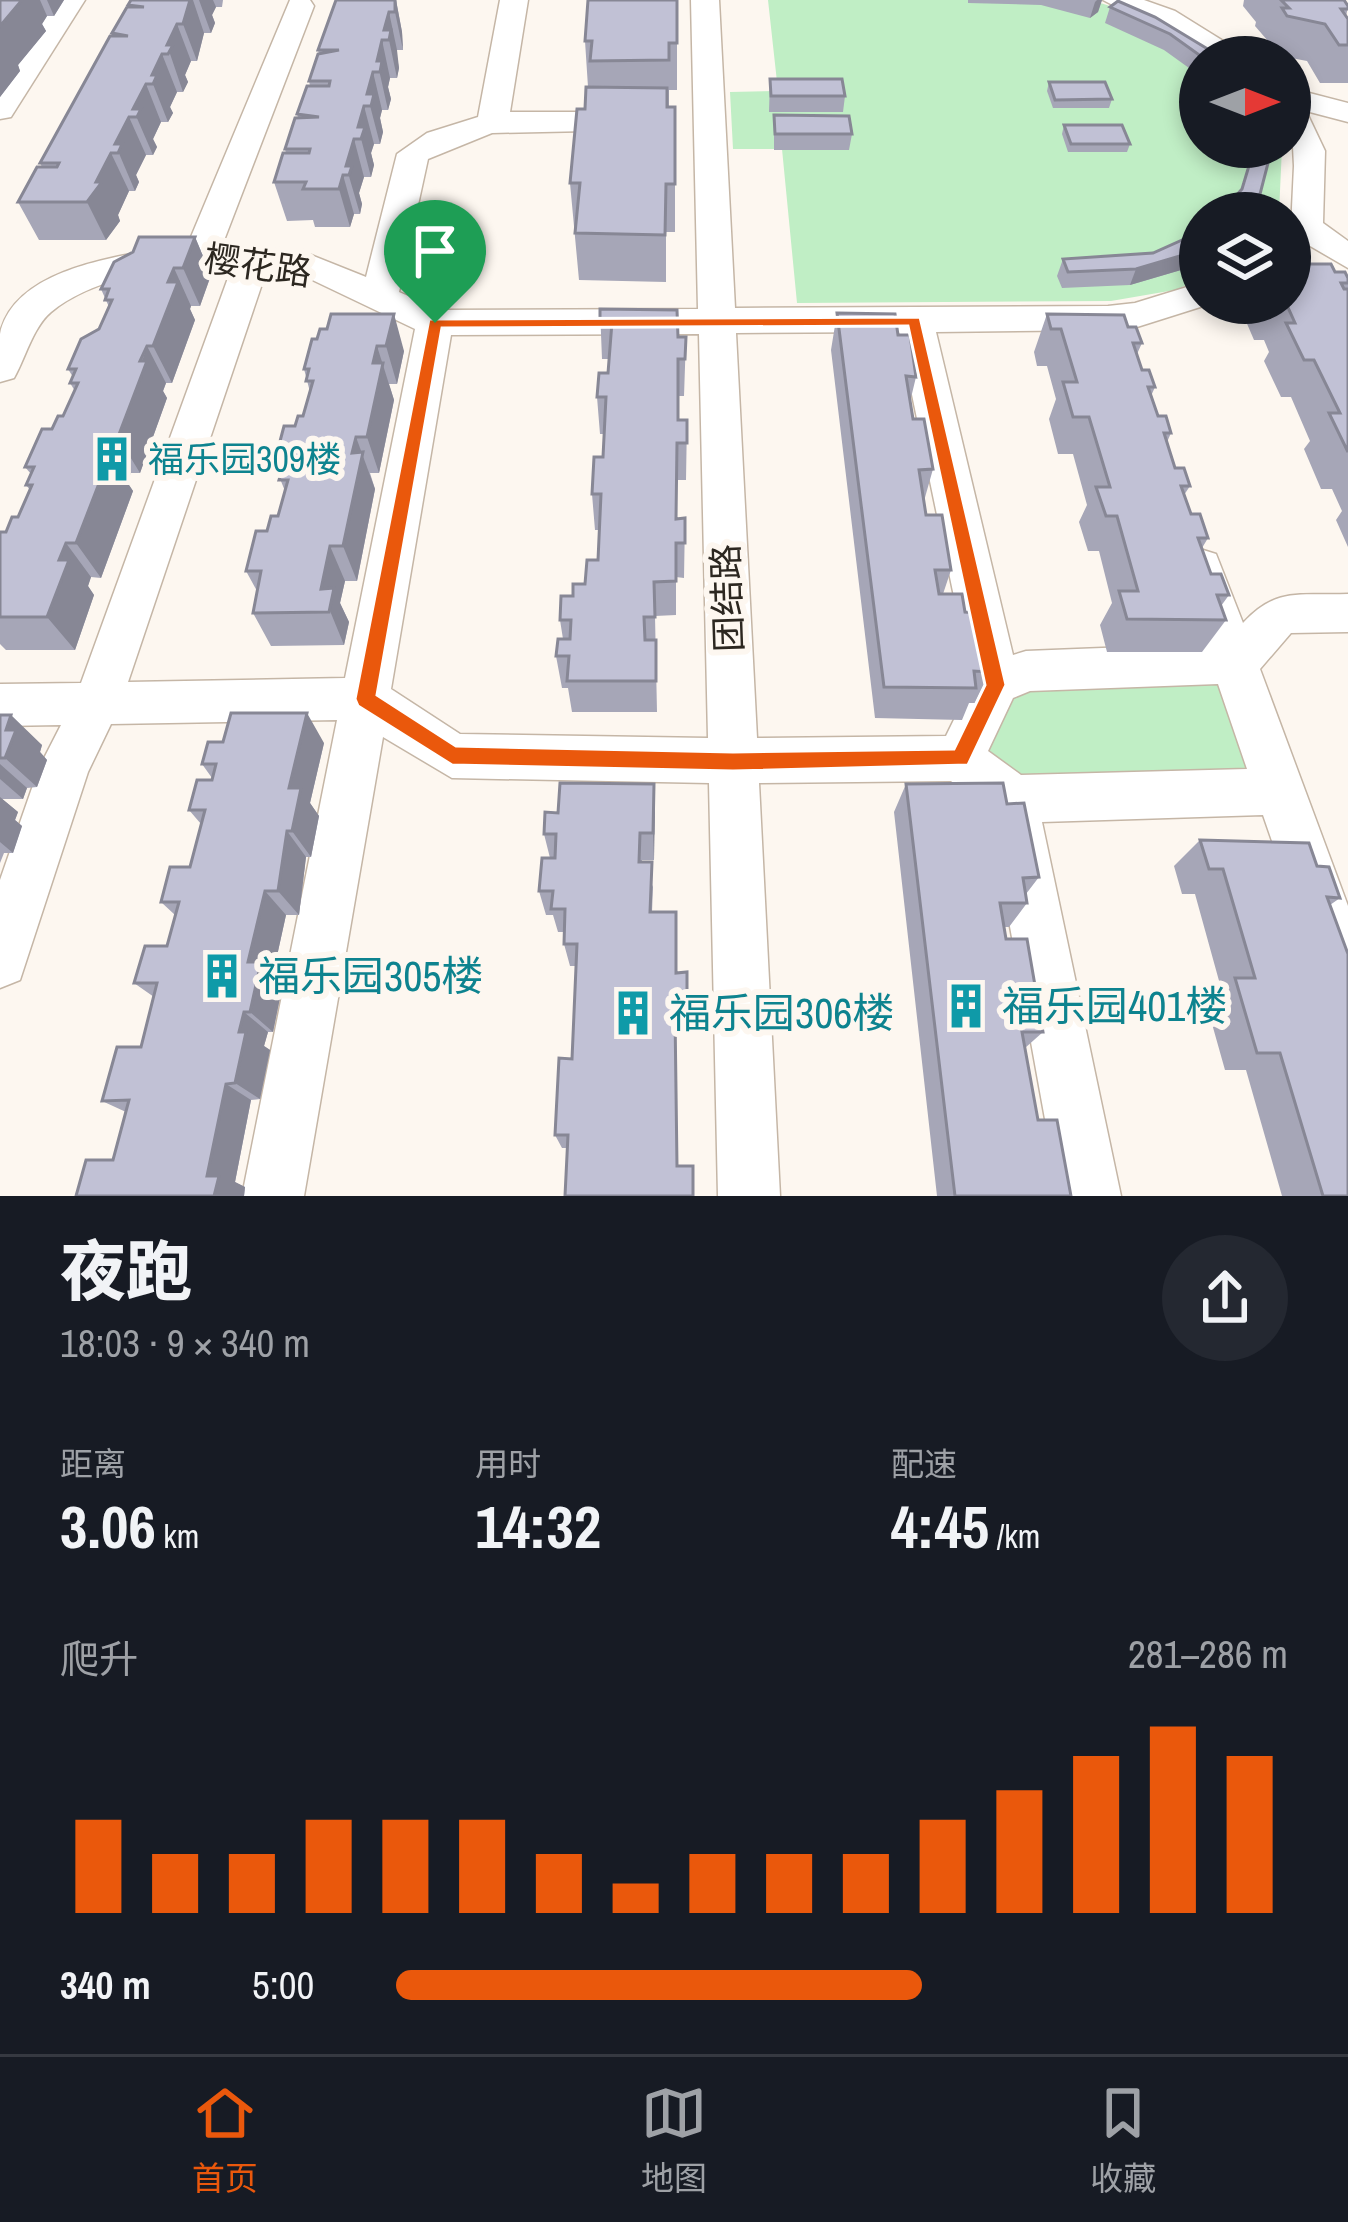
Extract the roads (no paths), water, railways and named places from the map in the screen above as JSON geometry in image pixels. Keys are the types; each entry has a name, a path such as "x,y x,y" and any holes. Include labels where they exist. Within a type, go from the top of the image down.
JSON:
{"street":[{"path":"0,110 71,0"},
{"path":"493,121 514,0"},
{"name":"团结路","path":"705,0 688,121 717,323 749,1196"},
{"path":"1117,0 1202,36"},
{"path":"1197,0 1208,36"},
{"path":"202,252 302,4"},
{"path":"1311,103 1348,113"},
{"path":"379,299 413,154 435,139 493,121 688,121"},
{"path":"1311,144 1348,124"},
{"path":"1311,239 1348,257"},
{"name":"樱花路","path":"16,307 77,278 202,252 311,266 435,323 1108,318 1179,302"},
{"path":"0,960 64,768 97,704 253,259"},
{"path":"2,360 16,307"},
{"path":"1108,318 1124,361"},
{"path":"915,321 995,685 960,758"},
{"path":"273,1196 435,323"},
{"path":"1188,534 1348,982"},
{"path":"995,685 1026,671 1236,663 1280,615 1348,613"},
{"path":"0,705 366,699 452,755 733,761 960,758 1012,799 1280,791"},
{"path":"1012,799 1090,1196"}],"place":[{"name":"福乐园309楼","path":"112,459"},
{"name":"福乐园305楼","path":"222,976"},
{"name":"福乐园401楼","path":"966,1006"},
{"name":"福乐园306楼","path":"633,1013"}]}
